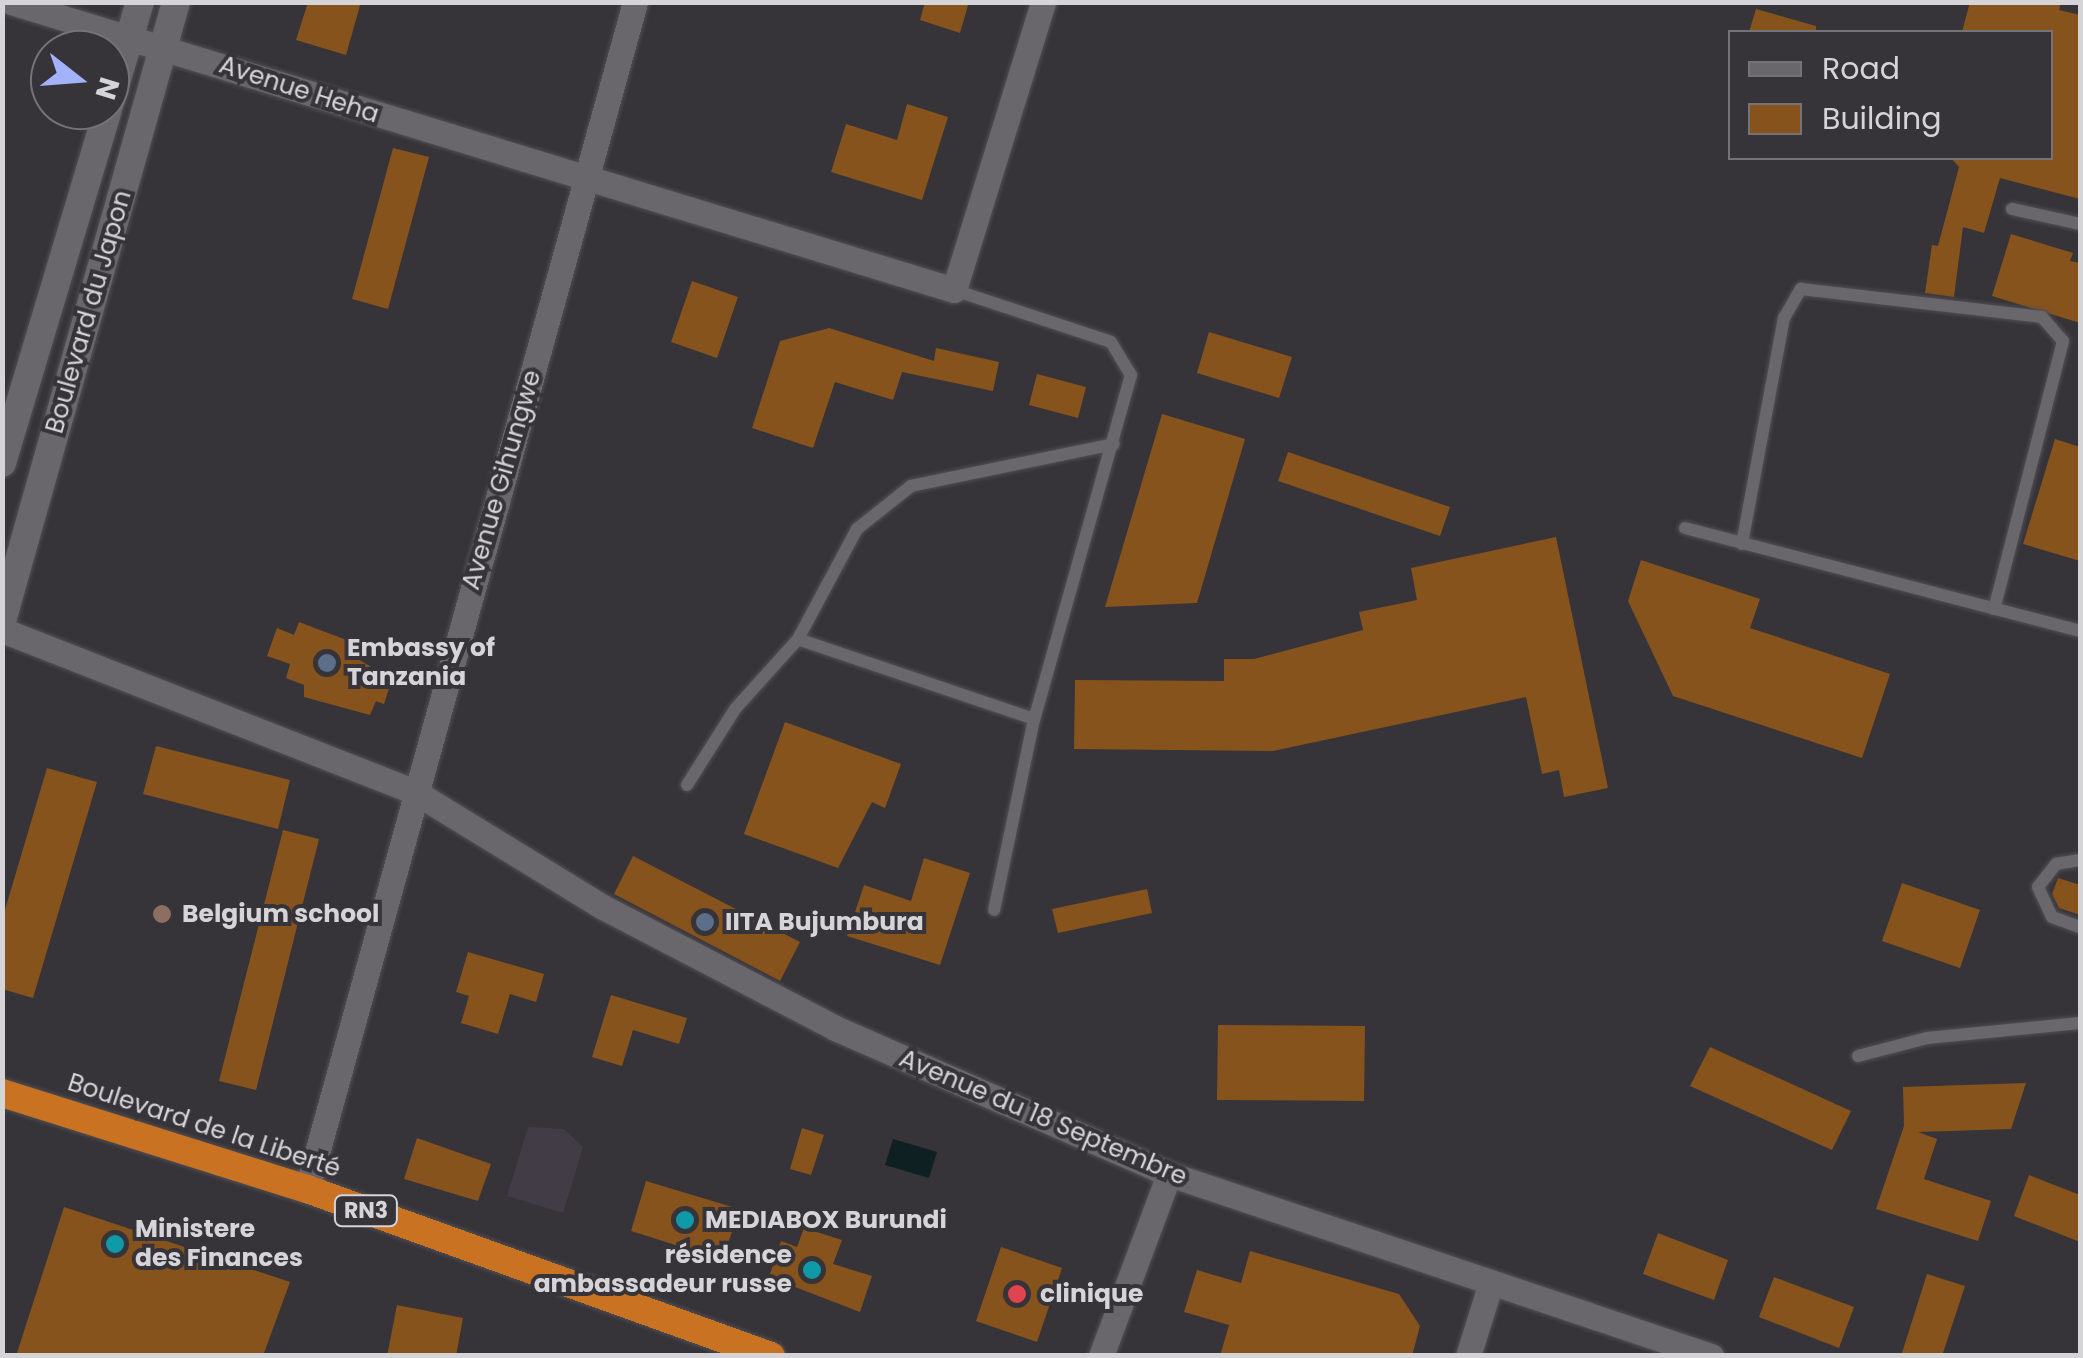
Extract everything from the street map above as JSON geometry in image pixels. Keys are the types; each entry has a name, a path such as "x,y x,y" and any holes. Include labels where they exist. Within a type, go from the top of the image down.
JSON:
{"highway":[{"name":"Boulevard de la Liberté","path":"2,1094 307,1189 724,1348"},
{"name":"RN3","path":"724,1348 771,1356"}],"main road":[{"name":"Boulevard du Japon","path":"130,37 140,2"},
{"name":"Boulevard du Japon","path":"2,621 176,2"},
{"name":"Boulevard du Japon","path":"2,463 102,130"}],"street":[{"name":"Avenue Heha","path":"11,2 106,30"},
{"name":"Avenue Gihungwe","path":"307,1189 635,2"},
{"path":"954,290 1043,2"},
{"name":"Avenue Heha","path":"130,37 586,182 954,290"},
{"name":"Avenue du 18 Septembre","path":"2,630 414,792 601,906 834,1028 1168,1174 1490,1286 1711,1356"},
{"path":"1101,1356 1168,1174"},
{"path":"1468,1356 1490,1286"}],"lane":[{"path":"2012,209 2080,224"},
{"path":"1742,544 1784,318 1801,289 2042,317 2063,341 1994,609"},
{"path":"954,290 1111,342 1125,354 1131,375 1034,718 994,910"},
{"path":"687,785 736,709 798,639 857,529 911,486 1114,444"},
{"path":"1685,528 2080,631"},
{"path":"798,639 1034,718"},
{"path":"2080,860 2056,864 2038,888 2052,917 2080,928"},
{"path":"1858,1056 1927,1038 2080,1024"}],"shaded area":[{"path":"528,1127 564,1129 583,1147 563,1213 507,1196"},
{"path":"893,1139 937,1152 929,1178 885,1165"}],"building":[{"path":"308,2 361,2 346,55 296,40"},
{"path":"925,2 969,2 960,33 920,20"},
{"path":"1970,2 2061,2 2059,10 2080,15 2080,199 2000,178 1984,233 1963,227 1954,297 1925,293 1932,245 1938,246 1959,167 1953,160 2053,160 2053,30 1963,30"},
{"path":"1756,9 1816,26 1816,30 1750,30"},
{"path":"907,104 948,117 922,200 831,172 846,124 897,140"},
{"path":"393,148 429,157 388,309 352,299"},
{"path":"2011,234 2073,253 2070,261 2080,263 2080,323 1992,296"},
{"path":"692,281 738,297 717,358 671,342"},
{"path":"829,328 934,361 936,348 999,362 993,391 902,372 893,400 835,382 813,448 752,428 780,341"},
{"path":"1209,332 1292,357 1279,398 1197,373"},
{"path":"1037,374 1086,387 1078,418 1029,405"},
{"path":"1162,414 1245,439 1197,603 1105,607"},
{"path":"2055,439 2080,447 2080,561 2023,544"},
{"path":"1288,452 1450,507 1440,536 1278,481"},
{"path":"1556,537 1608,788 1564,797 1559,770 1542,774 1526,697 1273,751 1074,749 1075,680 1224,681 1224,659 1254,659 1363,630 1359,612 1417,600 1411,568"},
{"path":"1641,560 1760,599 1750,628 1890,674 1862,758 1673,696 1628,601"},
{"path":"299,622 349,641 356,658 392,679 384,704 376,701 370,715 304,697 304,685 286,678 290,664 267,656 277,628 294,635"},
{"path":"785,722 901,764 885,808 872,802 838,868 744,834"},
{"path":"156,746 290,780 278,829 143,794"},
{"path":"47,768 97,782 33,998 2,989 2,920"},
{"path":"283,830 319,839 256,1090 219,1081"},
{"name":"IITA Bujumbura","path":"633,856 800,942 780,981 614,894"},
{"path":"924,858 970,873 940,965 847,936 864,885 911,901"},
{"path":"2058,878 2080,885 2080,915 2059,908 2052,894"},
{"path":"1902,883 1980,910 1960,968 1882,941"},
{"path":"1147,889 1152,913 1058,933 1052,909"},
{"path":"468,952 544,974 536,1002 510,994 498,1034 461,1023 469,996 456,992"},
{"path":"611,995 687,1018 679,1044 633,1030 622,1066 592,1057"},
{"path":"1218,1025 1365,1026 1364,1101 1217,1100"},
{"path":"1710,1047 1851,1111 1832,1150 1690,1086"},
{"path":"2026,1083 2011,1129 1918,1132 1937,1139 1924,1179 1991,1201 1978,1241 1876,1209 1904,1126 1903,1087"},
{"path":"802,1128 824,1135 811,1175 790,1169"},
{"path":"417,1138 491,1164 478,1201 404,1179"},
{"path":"2029,1175 2080,1195 2080,1242 2014,1216"},
{"name":"MEDIABOX Burundi","path":"646,1181 739,1209 723,1260 631,1231"},
{"name":"Ministere des Finances","path":"64,1207 290,1282 263,1356 16,1356"},
{"name":"résidence ambassadeur russe","path":"804,1228 842,1240 833,1264 872,1276 860,1312 769,1277 781,1241 797,1247"},
{"path":"1658,1233 1728,1260 1714,1300 1643,1274"},
{"path":"1001,1247 1062,1268 1037,1342 976,1321"},
{"path":"1250,1251 1399,1294 1420,1326 1412,1356 1220,1356 1229,1325 1184,1312 1197,1270 1241,1283"},
{"path":"1927,1274 1965,1286 1942,1356 1901,1356"},
{"path":"1774,1277 1854,1307 1839,1348 1759,1317"},
{"path":"397,1305 463,1318 456,1356 387,1356"}],"place":[{"name":"Embassy of Tanzania","path":"327,663"},
{"name":"Belgium school","path":"162,914"},
{"name":"IITA Bujumbura","path":"705,922"},
{"name":"MEDIABOX Burundi","path":"685,1220"},
{"name":"Ministere des Finances","path":"115,1244"},
{"name":"résidence ambassadeur russe","path":"812,1270"},
{"name":"clinique","path":"1017,1294"}]}
